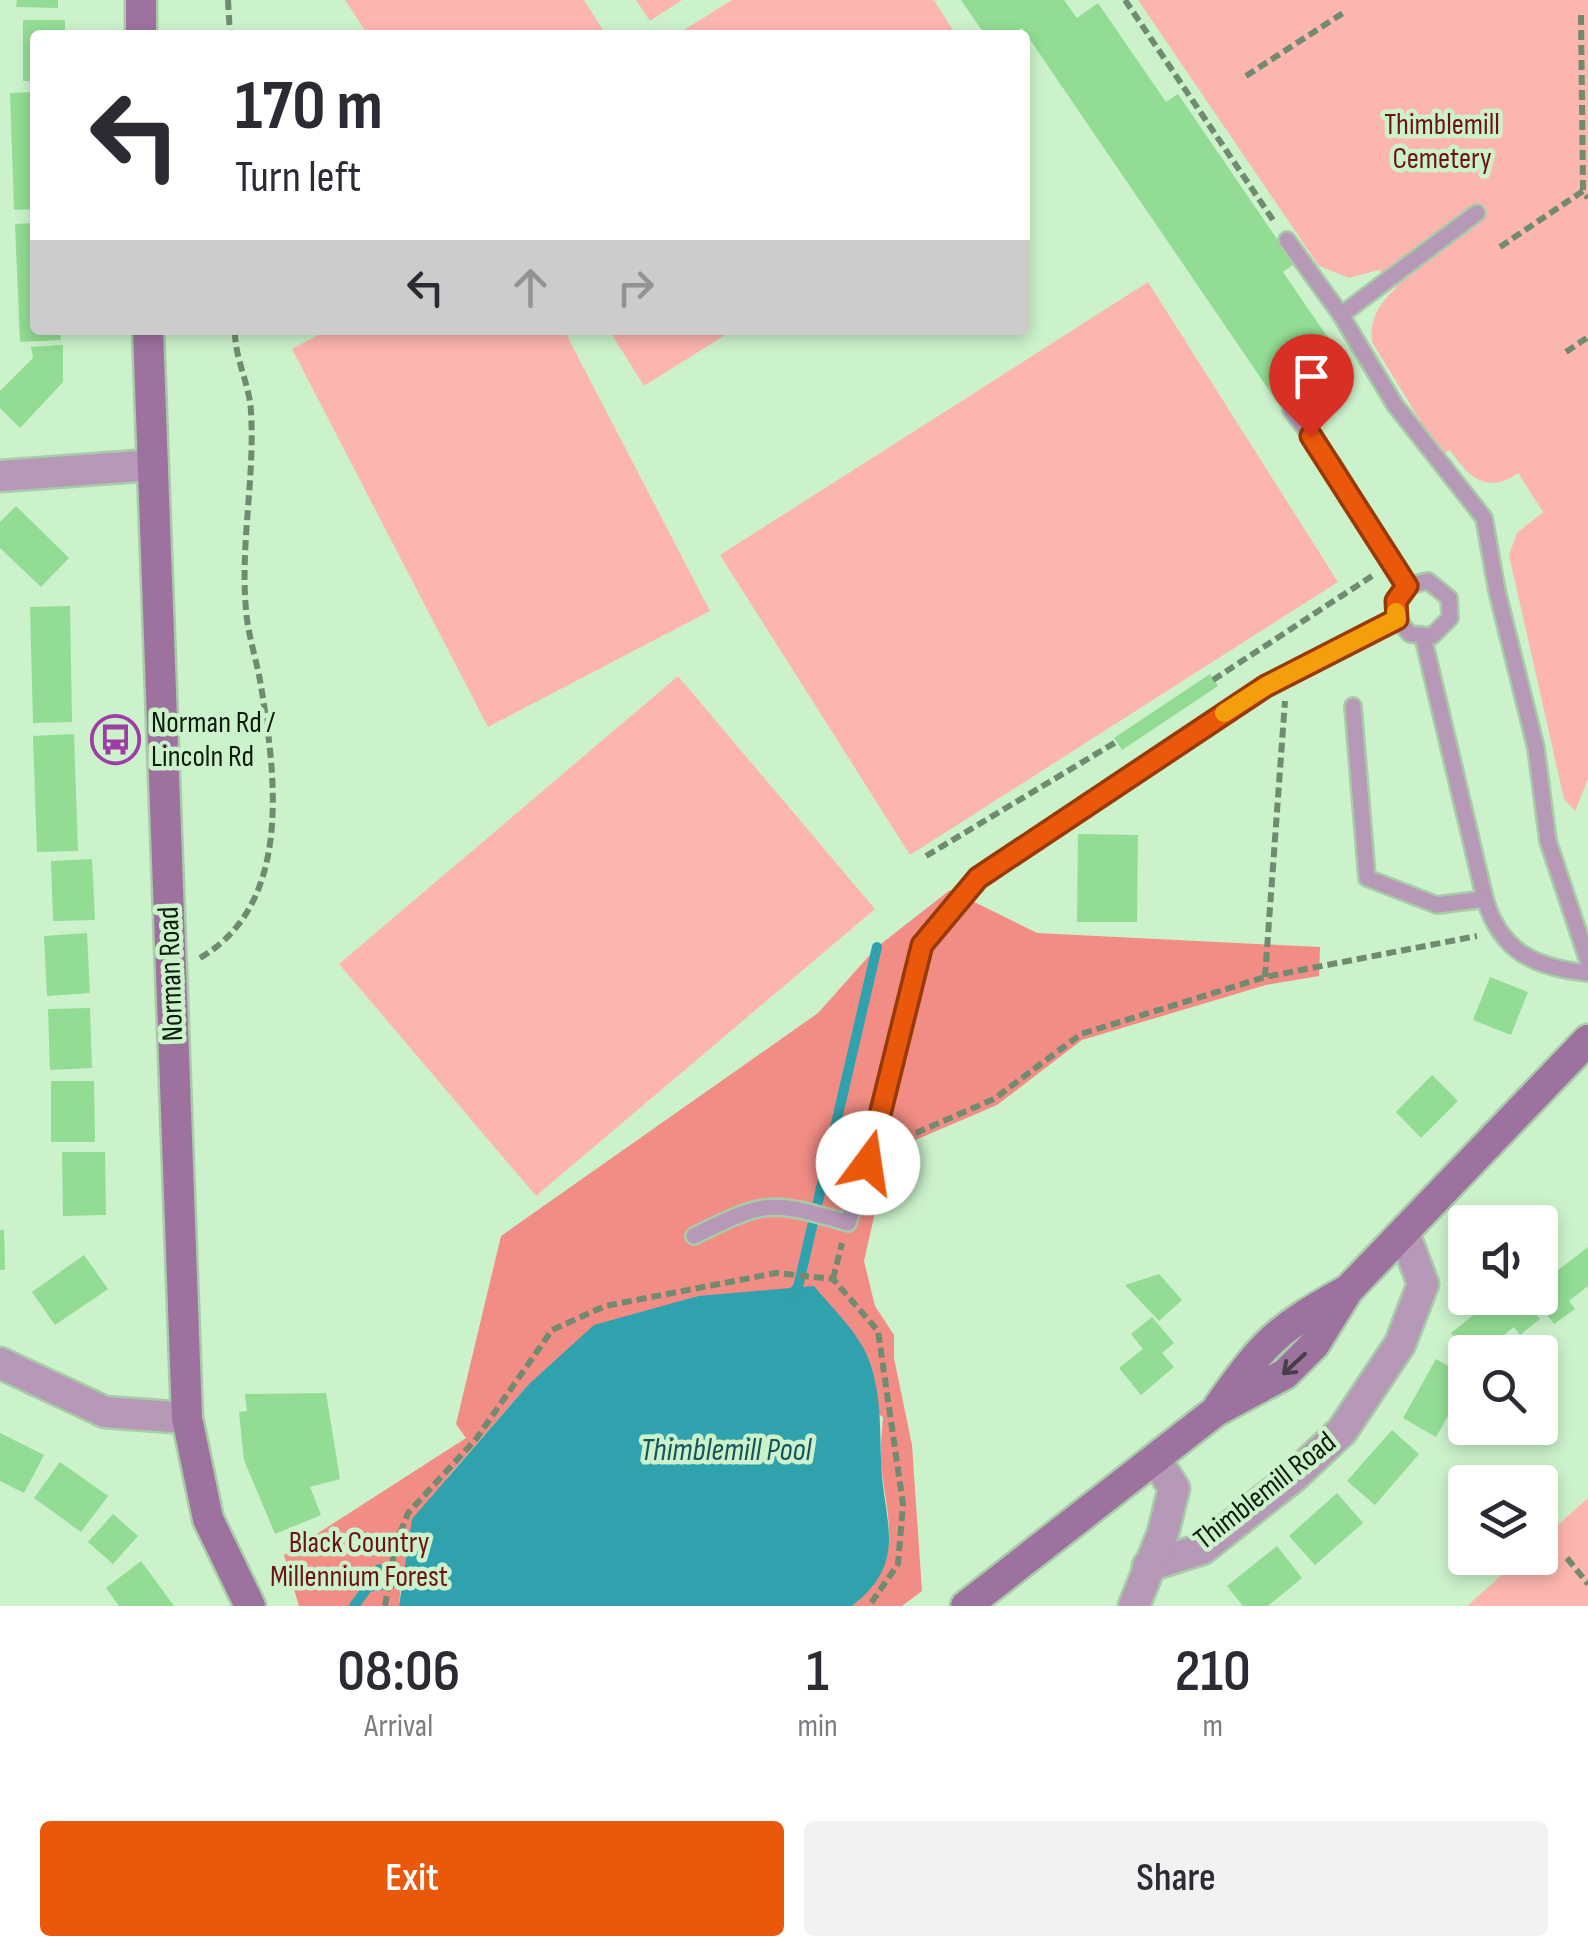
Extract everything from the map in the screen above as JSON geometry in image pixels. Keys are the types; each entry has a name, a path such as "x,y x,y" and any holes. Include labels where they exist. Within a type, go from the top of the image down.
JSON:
{"street":[{"path":"141,0 141,30"},
{"name":"Norman Road","path":"148,335 187,1418 208,1520 250,1606"},
{"path":"0,476 152,464"},
{"path":"966,1606 1216,1410 1284,1374 1314,1345 1348,1290 1588,1040"},
{"name":"Thimblemill Road","path":"1148,1566 1202,1549 1293,1478 1342,1431 1400,1344 1422,1284 1404,1233"},
{"path":"0,1363 105,1412 187,1418"},
{"path":"1134,1606 1164,1533 1174,1488 1156,1460"}],"lane":[{"path":"1342,315 1478,213"},
{"path":"1288,240 1342,315 1396,405 1484,518 1497,591 1536,748 1548,841 1588,961"},
{"path":"1291,410 1332,463 1407,586"},
{"path":"1428,581 1450,598 1446,624 1423,637 1410,634 1397,619 1396,601 1407,586 1428,581"},
{"path":"694,1236 755,1206 794,1207 848,1223 868,1163 922,945 978,878 1287,675 1397,619"},
{"path":"1423,637 1491,918 1528,960 1546,969 1588,972"},
{"path":"1353,706 1367,878 1438,905 1485,899"}],"path":[{"path":"228,0 230,30"},
{"path":"1125,0 1288,240"},
{"path":"1246,76 1343,13"},
{"path":"1500,247 1585,194 1581,15"},
{"path":"198,958 219,947 240,924 255,896 267,868 273,811 270,741 246,616 242,549 252,476 251,408 236,335"},
{"path":"1566,352 1588,337"},
{"path":"1213,680 1385,568"},
{"path":"1266,978 1287,675"},
{"path":"926,856 1116,742"},
{"path":"868,1163 884,1164 911,1136 994,1099 1081,1034 1266,978 1370,960 1438,940 1503,933"},
{"path":"833,1279 848,1223"},
{"path":"385,1606 392,1562 408,1514 476,1439 552,1330 606,1306 776,1273 833,1279 878,1331 901,1488 898,1564 869,1606"},
{"path":"1567,1558 1588,1584"}],"green space":[{"path":"345,0 584,0 603,30 365,30"},
{"path":"636,0 682,0 650,21"},
{"path":"732,0 934,0 953,30 684,30"},
{"name":"Thimblemill Cemetery","path":"1138,0 1588,0 1588,779 1575,811 1564,799 1509,555 1517,533 1543,512 1518,473 1488,483 1471,475 1450,450 1441,455 1372,342 1377,312 1396,288 1379,270 1349,278 1319,266"},
{"path":"1148,282 1338,582 910,855 720,555"},
{"path":"319,335 567,335 710,611 488,727 292,349"},
{"path":"612,335 725,335 644,386"},
{"path":"678,676 875,909 536,1196 339,964"},
{"name":"Black Country Millennium Forest","path":"950,890 1037,933 1320,947 1319,976 1266,985 1082,1040 997,1105 913,1141 883,1177 864,1261 875,1306 894,1335 894,1358 912,1445 922,1591 902,1606 852,1606 880,1574 889,1541 881,1458 883,1417 698,1296 649,1312 528,1385 447,1478 401,1584 399,1606 299,1606 284,1555 466,1438 456,1424 501,1236 818,1013 877,947"},
{"path":"1588,1498 1588,1606 1467,1606 1502,1575 1558,1575 1558,1525"}],"water":[{"name":"Thimblemill Pool","path":"814,1286 865,1350 878,1397 887,1555 882,1572 852,1606 399,1606 412,1519 528,1385 594,1325 698,1296"}],"building":[{"path":"17,0 58,0 58,8 16,7"},
{"path":"961,0 1064,0 1077,18 1098,3 1166,102 1178,94 1294,264 1283,272 1339,354 1298,383 1307,396 1284,412 1030,40 1030,30 982,30"},
{"path":"23,20 65,20 65,30 30,30 30,81 23,81"},
{"path":"30,92 30,209 14,210 10,93"},
{"path":"30,223 30,335 60,335 61,340 20,342 15,224"},
{"path":"63,345 63,382 20,428 0,408 0,391 33,358 31,347"},
{"path":"16,506 69,558 41,587 0,548 0,522"},
{"path":"70,606 72,722 33,723 30,607"},
{"path":"1210,674 1218,686 1122,750 1114,738"},
{"path":"74,734 78,851 37,852 33,736"},
{"path":"1078,834 1138,835 1137,922 1077,922"},
{"path":"92,859 95,920 53,921 51,861"},
{"path":"87,933 90,993 47,996 44,936"},
{"path":"1490,977 1528,992 1511,1035 1473,1020"},
{"path":"90,1008 92,1068 50,1070 48,1009"},
{"path":"1432,1075 1458,1101 1421,1138 1396,1112"},
{"path":"51,1081 94,1081 95,1142 51,1142"},
{"path":"62,1152 105,1152 106,1215 63,1216"},
{"path":"0,1230 4,1230 5,1270 0,1270"},
{"path":"1588,1247 1588,1286 1569,1301 1575,1309 1554,1324 1547,1315 1558,1315 1558,1270"},
{"path":"84,1255 108,1289 55,1325 32,1292"},
{"path":"1159,1274 1182,1300 1159,1321 1125,1285"},
{"path":"1474,1315 1537,1315 1540,1319 1520,1335 1514,1327 1504,1335 1451,1333"},
{"path":"1152,1317 1174,1343 1162,1353 1174,1367 1141,1395 1119,1368 1143,1349 1131,1334"},
{"path":"1436,1359 1448,1366 1448,1416 1436,1437 1403,1418"},
{"path":"326,1393 340,1479 310,1487 321,1515 275,1534 244,1460 239,1412 247,1411 245,1394"},
{"path":"1392,1430 1419,1454 1375,1505 1347,1481"},
{"path":"0,1433 44,1455 24,1493 0,1481"},
{"path":"60,1462 108,1496 81,1532 34,1498"},
{"path":"1337,1493 1363,1523 1315,1565 1289,1536"},
{"path":"113,1514 138,1536 113,1564 88,1542"},
{"path":"1277,1546 1302,1578 1268,1606 1243,1606 1227,1586"},
{"path":"141,1561 174,1606 119,1606 106,1588"}],"waterway":[{"path":"789,1297 798,1287 877,947"},
{"path":"368,1587 379,1569"},
{"path":"354,1606 368,1587 412,1580"}],"slow traffic":[{"path":"1224,713 1266,686 1397,619 1396,612"}],"place":[{"name":"Norman Rd / Lincoln Rd","path":"116,740"}],"route":[{"path":"868,1163 922,945 978,878 1266,686 1397,619 1396,601 1407,586 1332,463 1311,436"}]}
